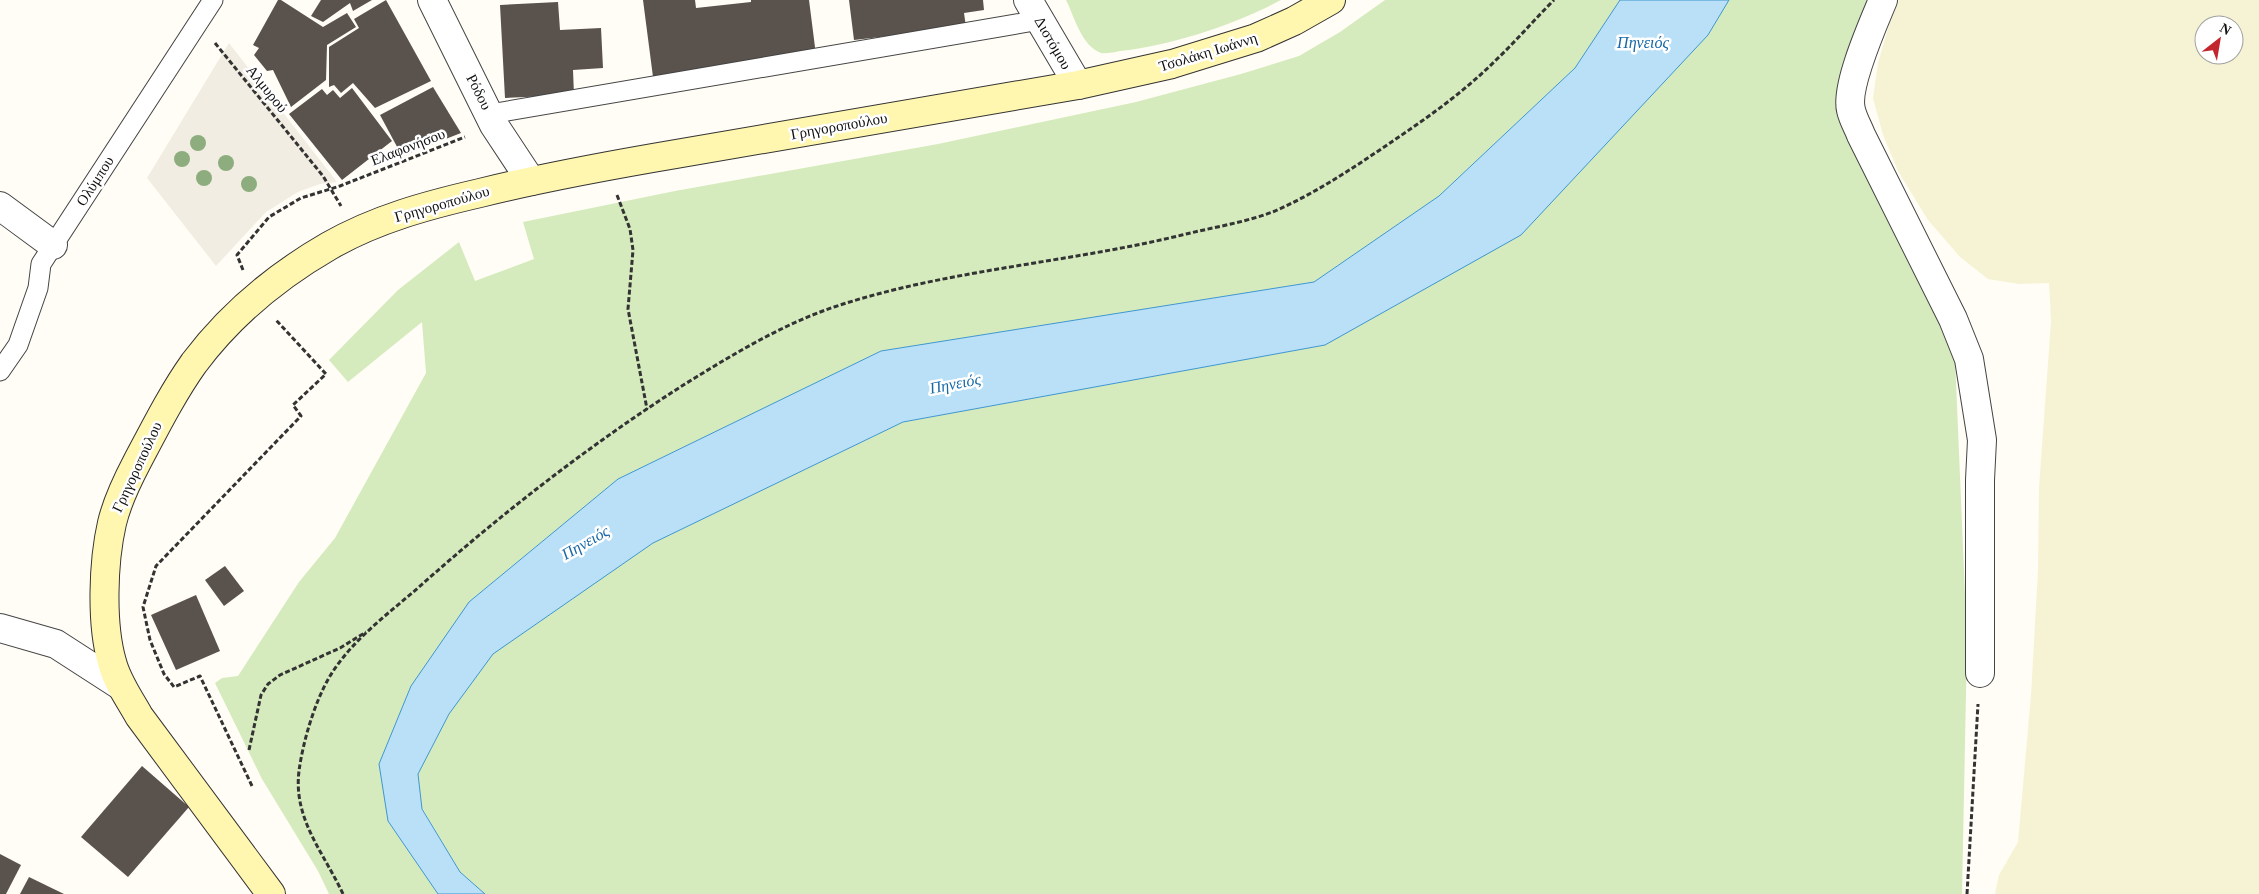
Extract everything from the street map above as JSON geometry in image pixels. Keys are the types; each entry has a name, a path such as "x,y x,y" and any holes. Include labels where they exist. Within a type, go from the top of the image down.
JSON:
{"street":[{"name":"Ρόδου","path":"432,0 492,120 531,181"},
{"name":"Τσολάκη Ιωάννη","path":"1078,85 1172,64 1256,38 1294,21 1331,0"},
{"path":"1883,0 1862,53 1851,94 1850,109 1861,136 1953,319 1969,359 1982,440 1980,480 1980,673"},
{"name":"Διστόμου","path":"1034,10 1078,85"},
{"name":"Γρηγοροπούλου","path":"271,894 139,716 121,686 112,664 104,616 108,542 118,505 131,474 193,365 231,319 255,298 329,246 371,225 424,206 606,166 1078,85"},
{"path":"0,206 53,245"},
{"name":"Γρηγοροπούλου","path":"0,628 56,644 121,686"}],"lane":[{"name":"Ολύμπου","path":"0,371 18,345 38,288 42,264 213,0"},
{"path":"492,120 1034,10"}],"path":[{"path":"343,894 307,829 299,803 298,774 304,742 329,678 346,655 371,629 494,523 647,409 722,361 794,323 832,308 921,283 1149,244 1270,213 1312,193 1436,111 1493,63 1554,0"},
{"name":"Αλμυρού","path":"197,23 223,52 335,194 342,208"},
{"name":"Ελαφονήσου","path":"255,298 236,255 269,217 301,198 340,186 492,120"},
{"path":"606,166 630,229 633,250 628,308 647,409"},
{"path":"252,786 200,676 174,687 164,674 150,640 142,607 156,566 301,416 292,405 326,374 255,298"},
{"path":"249,750 261,695 268,684 280,674 340,648 371,629"},
{"path":"1967,894 1980,673"}],"shaded area":[{"path":"1899,0 2259,0 2259,894 1995,894 1999,875 2018,842 2031,695 2038,570 2039,488 2051,321 2049,283 2019,284 1988,279 1960,257 1928,220 1898,171 1883,135 1873,98 1878,63 1889,25"},
{"path":"229,43 337,182 320,184 298,192 266,212 216,266 147,178"}],"green space":[{"path":"1066,0 1281,0 1243,18 1202,33 1140,48 1101,53 1088,44"},
{"path":"1385,0 1620,0 1575,68 1439,196 1314,282 881,351 618,479 469,602 388,821 438,894 329,894 318,871 262,779 215,683 222,678 238,676 299,582 335,538 426,373 422,322 348,382 329,360 398,290 459,242 475,281 534,259 523,222 675,191 938,144 1136,102 1241,74 1299,56 1340,32"},
{"path":"1729,0 1880,0 1852,101 1954,334 1967,642 1962,894 485,894 460,872 422,808 418,774 449,714 492,654 653,543 903,422 1325,345 1708,35"}],"water":[{"name":"Πηνειός","path":"1620,0 1729,0 1708,35 1521,235 1325,345 903,422 653,543 493,654 449,714 418,774 422,809 460,872 485,894 438,894 388,821 379,764 411,686 469,602 618,479 881,351 1314,282 1439,196 1575,68"}],"building":[{"path":"278,0 281,0 323,27 347,13 356,27 327,45 326,80 291,107 273,70 267,71 254,55 259,48 253,45"},
{"path":"321,0 372,0 353,11 350,3 323,22 311,16"},
{"path":"386,0 431,81 375,108 353,83 341,93 334,85 329,87 329,47 359,28 354,19"},
{"path":"643,0 695,0 696,8 751,2 751,0 809,0 816,55 653,77"},
{"path":"849,0 983,0 984,10 964,13 966,27 854,40"},
{"path":"558,2 560,30 601,28 603,68 573,70 574,95 505,98 500,5"},
{"path":"433,87 461,133 402,156 380,115"},
{"path":"352,88 392,141 342,180 289,114 322,89 327,95 333,90 340,98"},
{"path":"225,566 244,591 224,606 205,580"},
{"path":"196,595 220,651 176,670 151,615"},
{"path":"142,766 189,807 128,877 81,837"},
{"path":"0,854 21,865 6,894 0,894"},
{"path":"29,877 64,894 20,894"}]}
